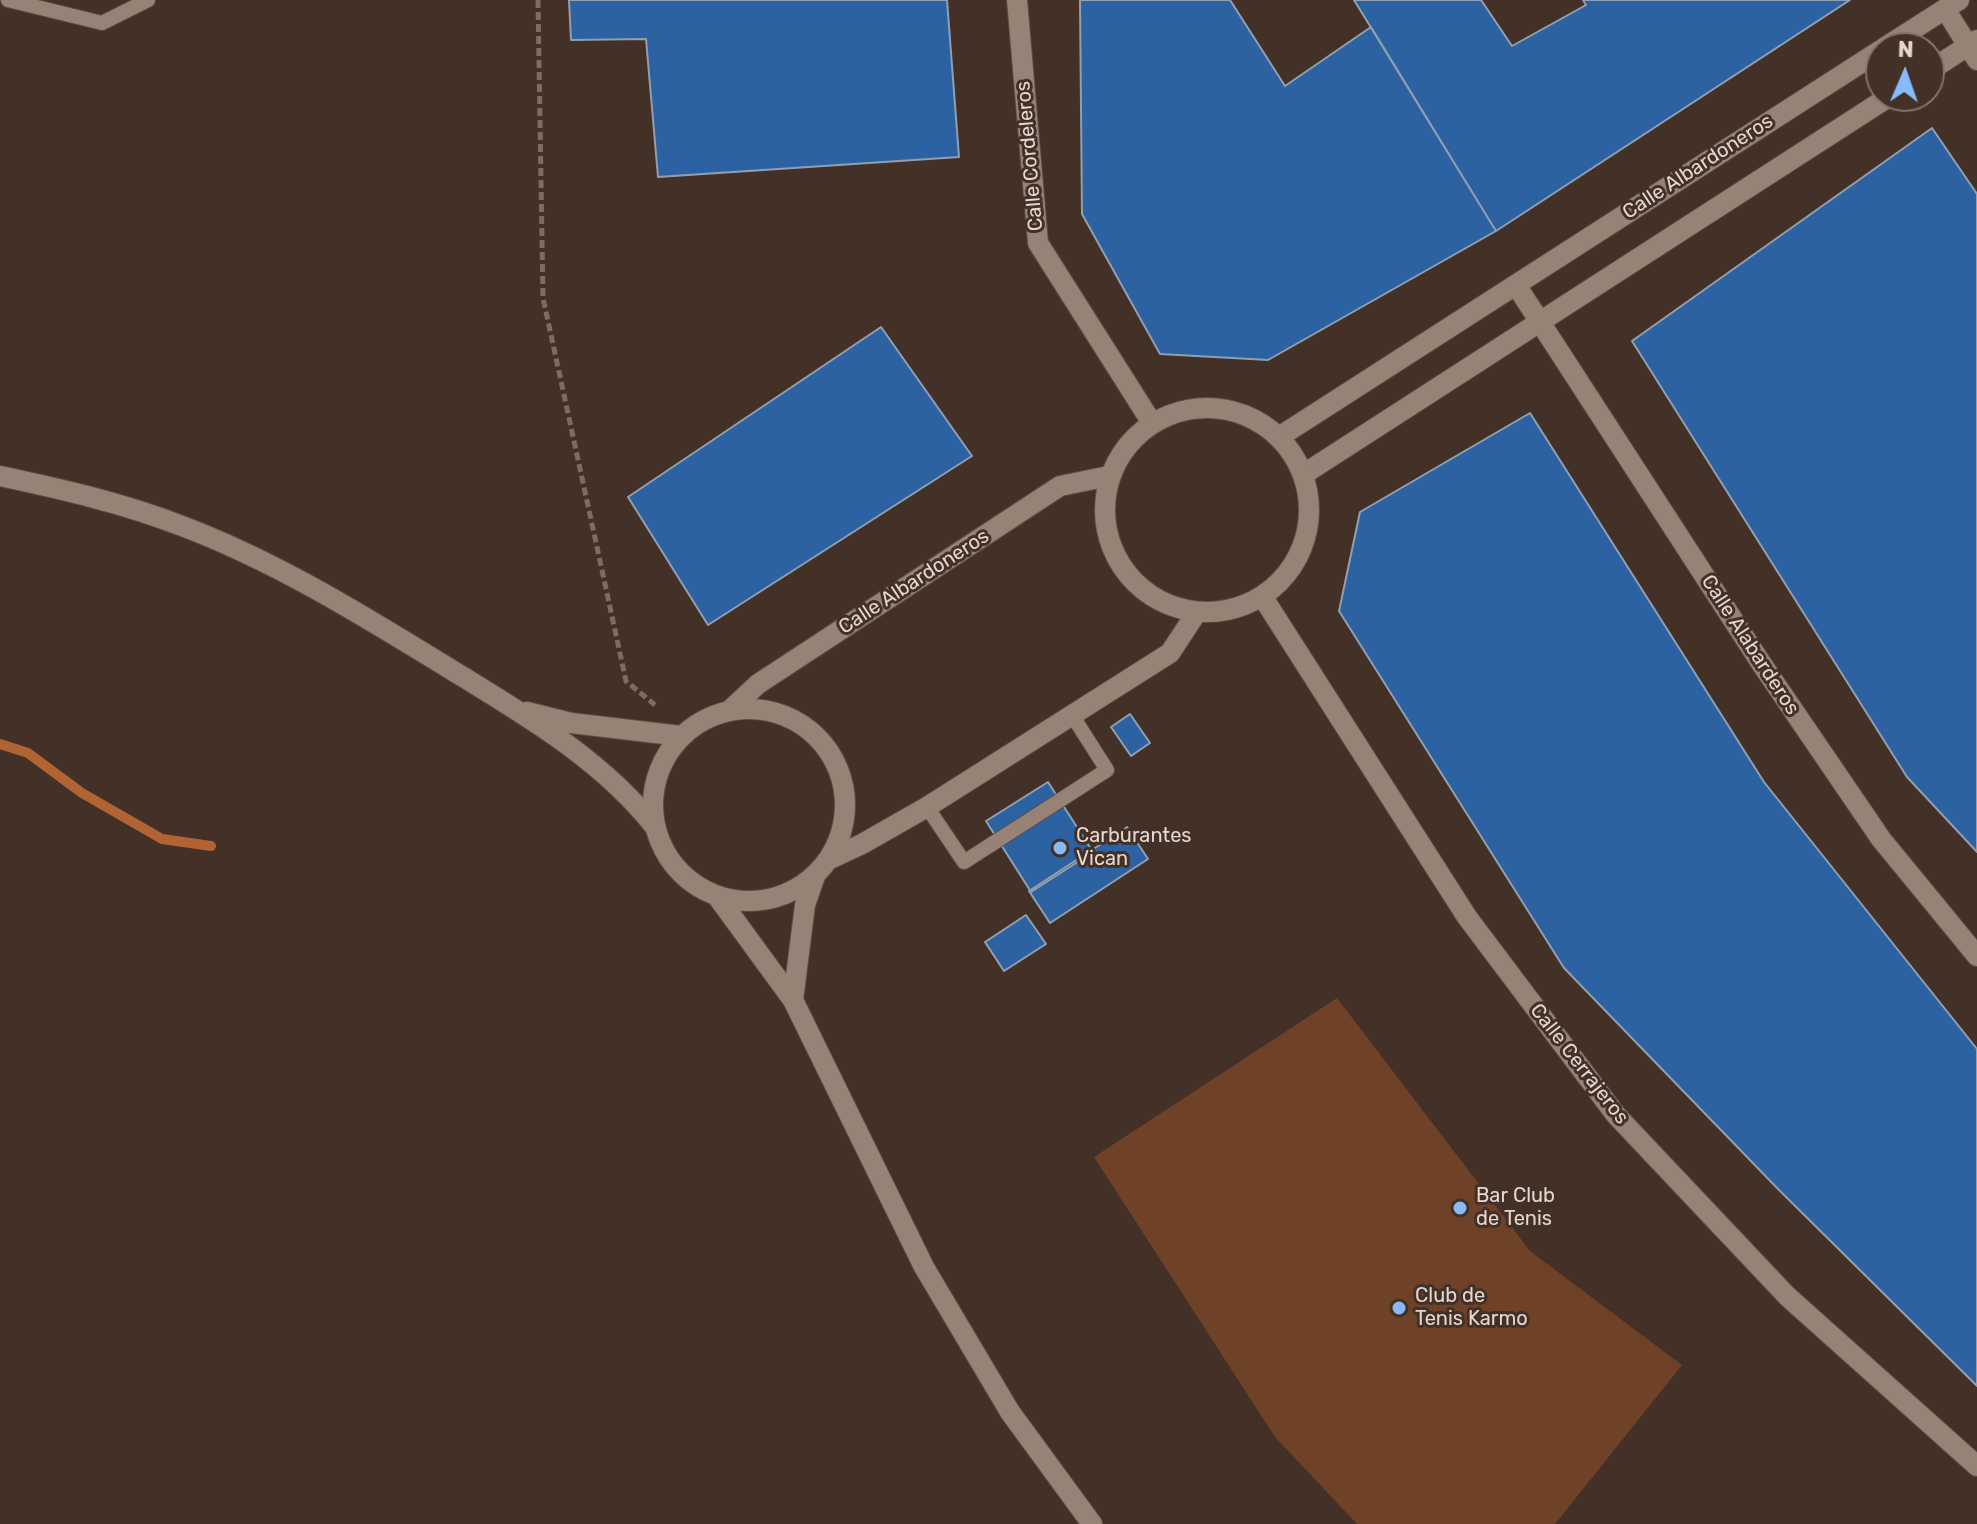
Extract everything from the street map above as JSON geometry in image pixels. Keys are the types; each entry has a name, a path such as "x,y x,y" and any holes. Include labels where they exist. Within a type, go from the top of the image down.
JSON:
{"street":[{"name":"Calle Cordeleros","path":"1017,0 1038,243 1152,423"},
{"name":"Calle Albardoneros","path":"1909,32 1952,4 1974,49 1945,63"},
{"name":"Calle Albardoneros","path":"1279,437 1865,61"},
{"path":"1304,474 1865,112"},
{"path":"1516,285 1540,321"},
{"name":"Calle Alabarderos","path":"1540,321 1761,663 1881,839 1977,956"},
{"path":"1218,407 1251,417 1279,437 1294,454 1304,474 1310,508 1304,542 1288,573 1262,596 1231,610 1197,612 1167,604 1140,589 1120,565 1107,537 1104,506 1109,476 1119,455 1134,437 1152,423 1184,410 1218,407"},
{"path":"0,476 88,495 182,526 269,564 333,598 515,709 595,764 635,802 655,827"},
{"name":"Calle Albardoneros","path":"729,711 758,684 1060,486 1109,476"},
{"name":"Calle Cerrajeros","path":"1262,596 1467,917 1616,1115 1787,1296 1977,1466"},
{"path":"830,859 927,807 1170,653 1197,612"},
{"path":"515,709 571,723 684,733"},
{"path":"762,709 793,719 819,739 838,765 846,797 843,829 830,859 815,876 794,891 769,900 742,902 717,896 688,881 667,857 655,827 652,803 656,778 666,756 684,733 707,718 729,711 762,709"},
{"path":"793,1000 805,905 815,876"},
{"path":"717,896 793,1000 924,1267 1010,1412 1092,1524"}],"lane":[{"path":"8,0 102,23 148,0"},
{"path":"927,807 964,862 1107,770 1072,715"}],"path":[{"path":"538,0 543,298 626,681 684,733"}],"shaded area":[{"name":"Club de Tenis Karmo","path":"1337,998 1530,1251 1682,1365 1555,1524 1357,1524 1275,1437 1094,1157"}],"building":[{"path":"569,0 947,0 959,157 658,177 646,39 571,40"},
{"path":"1080,0 1230,0 1285,86 1371,27 1496,231 1268,360 1160,354 1082,214"},
{"path":"1354,0 1481,0 1512,46 1586,5 1583,0 1850,0 1496,231"},
{"path":"1932,128 1977,194 1977,852 1907,777 1632,341"},
{"path":"881,327 972,456 708,625 628,497"},
{"path":"1530,413 1764,782 1977,1049 1977,1386 1779,1190 1564,968 1339,611 1360,512"},
{"path":"1130,714 1150,743 1131,756 1111,727"},
{"path":"1048,782 1093,852 1031,892 986,821"},
{"path":"1127,827 1148,859 1050,923 1029,891"},
{"path":"1026,915 1046,944 1004,971 985,942"}],"waterway":[{"path":"0,744 28,753 82,793 162,839 211,846"}],"place":[{"name":"Carburantes Vican","path":"1060,848"},
{"name":"Bar Club de Tenis","path":"1460,1208"},
{"name":"Club de Tenis Karmo","path":"1399,1308"}]}
